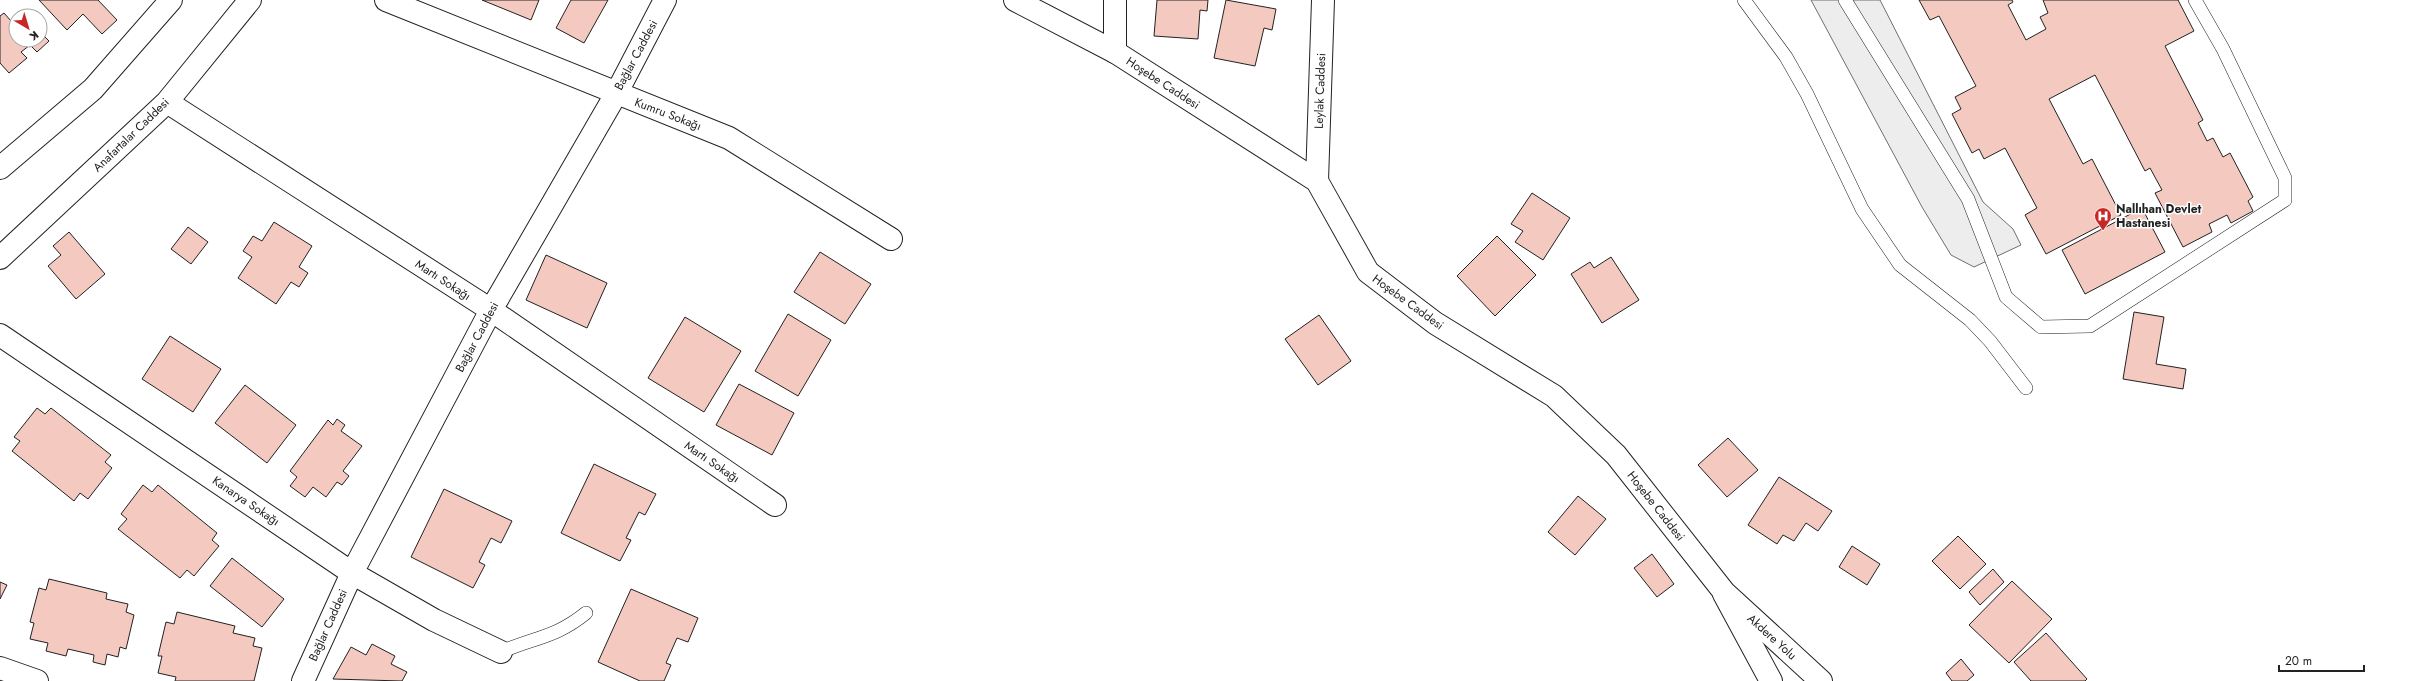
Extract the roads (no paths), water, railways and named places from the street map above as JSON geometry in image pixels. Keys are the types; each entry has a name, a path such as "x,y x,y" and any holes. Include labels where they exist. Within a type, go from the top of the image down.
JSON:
{"street":[{"path":"0,168 93,89 171,0"},
{"name":"Anafartalar Caddesi","path":"0,258 167,102 250,0"},
{"name":"Kumru Sokağı","path":"386,0 728,138 891,239"},
{"name":"Bağlar Caddesi","path":"303,681 352,573 491,310 616,94 665,0"},
{"name":"Hoşebe Caddesi","path":"1015,0 1115,52 1317,181 1368,272 1435,323 1554,396 1616,455 1724,592"},
{"path":"1115,0 1115,52"},
{"name":"Leylak Caddesi","path":"1317,181 1323,0"},
{"name":"Martı Sokağı","path":"167,102 491,310 775,505"},
{"name":"Kanarya Sokağı","path":"0,335 352,573 434,620 501,652"},
{"path":"1724,592 1771,681"},
{"name":"Akdere Yolu","path":"1724,592 1820,681"},
{"path":"0,668 37,681"}],"lane":[{"path":"1744,0 1786,57 1808,94 1862,209 1900,265 1970,320 1990,341 2026,388"},
{"path":"1845,0 1968,199 2006,297 2041,327 2090,326 2285,200 2285,178 2223,49 2195,0"},
{"path":"501,652 522,643 555,634 571,625 586,613"}],"place":[{"name":"Nallıhan Devlet Hastanesi","path":"2103,231"}]}
